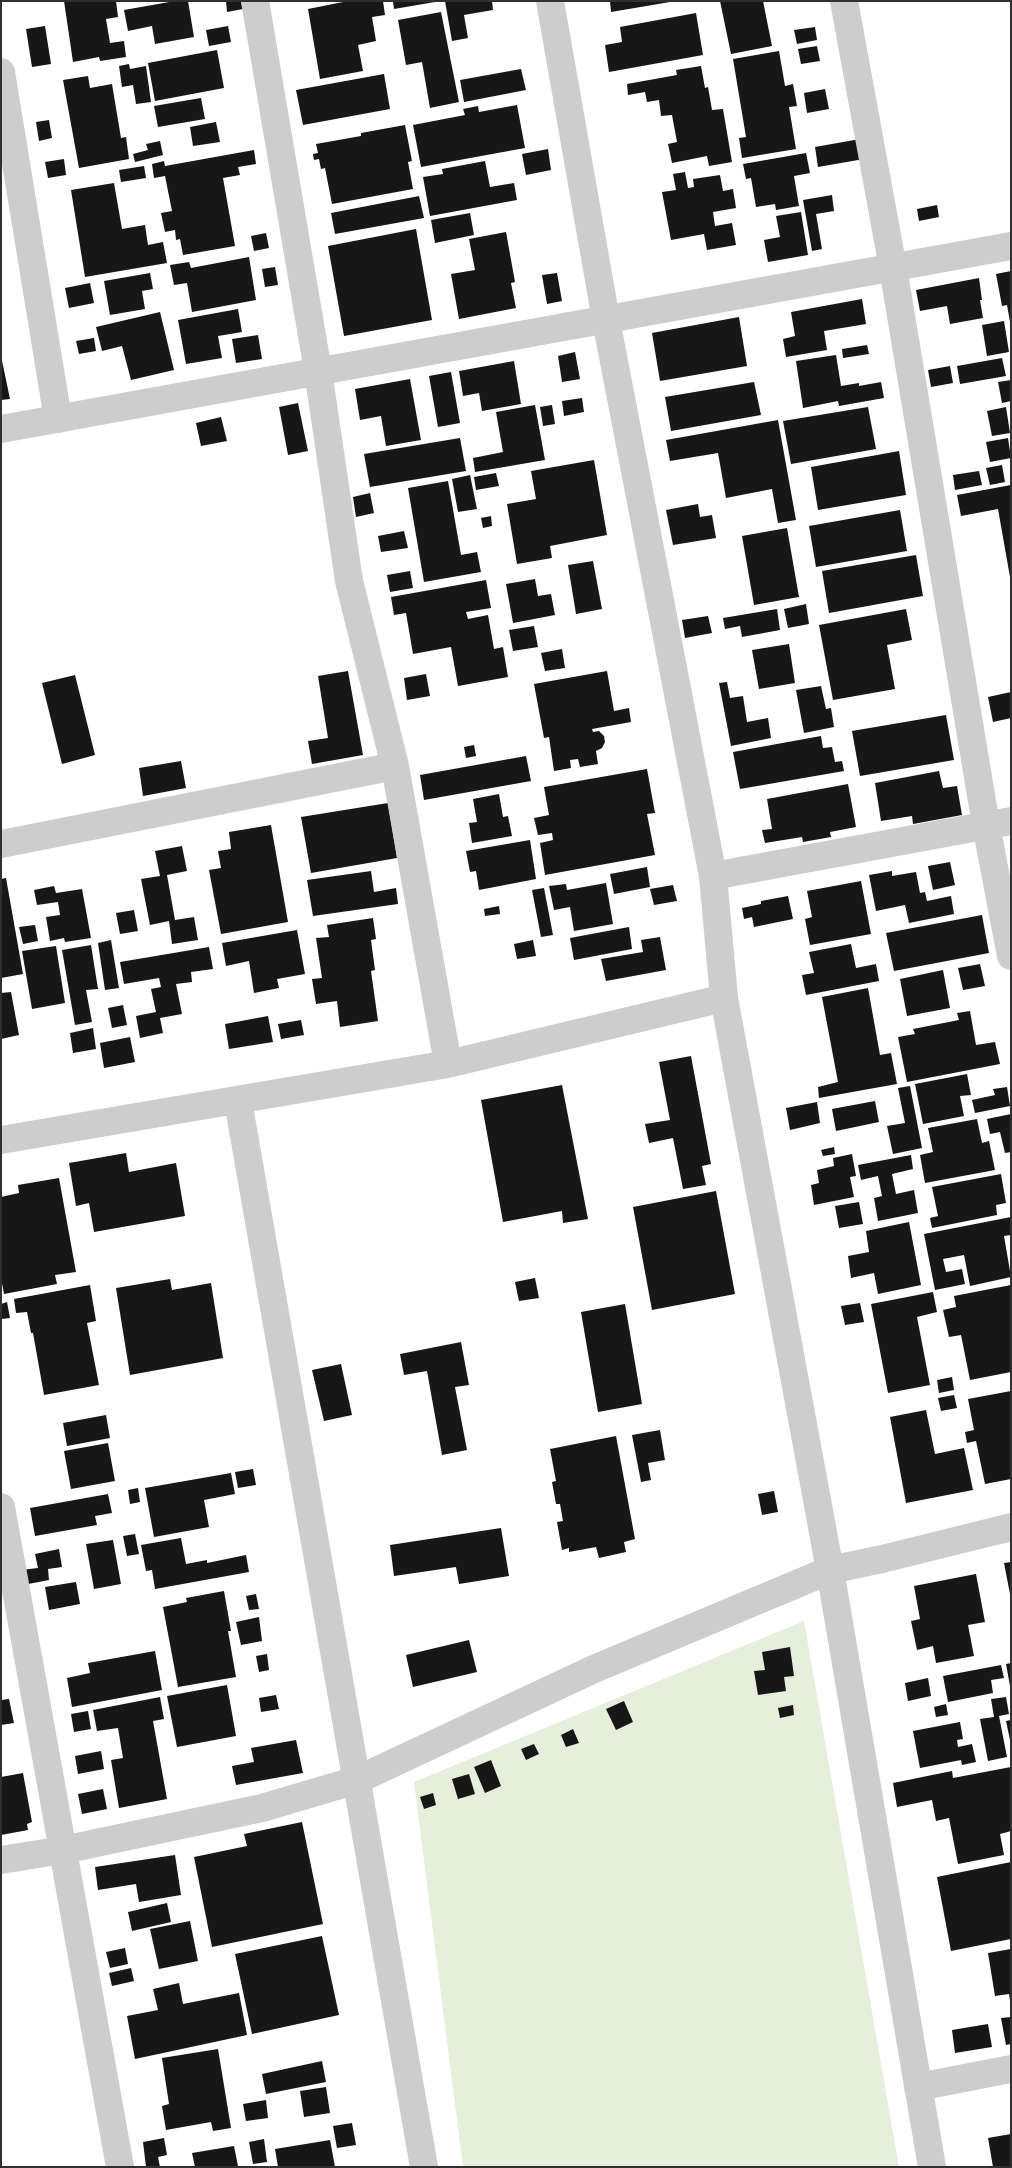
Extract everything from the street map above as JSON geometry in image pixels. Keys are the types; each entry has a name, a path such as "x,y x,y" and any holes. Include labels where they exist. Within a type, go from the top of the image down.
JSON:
{"street":[{"path":"255,1 318,372 349,581 395,766 448,1064"},
{"path":"550,1 606,320 713,876 724,998 830,1570 932,2167"},
{"path":"844,1 892,268 998,823 1011,956"},
{"path":"1,72 58,419"},
{"path":"1,429 1011,246"},
{"path":"1,844 395,766"},
{"path":"713,876 998,823"},
{"path":"1,1140 448,1064 724,998"},
{"path":"238,1101 424,2167"},
{"path":"1,1507 120,2167"},
{"path":"1,1860 63,1850 262,1808 357,1780 594,1669 830,1570 1011,1527"},
{"path":"918,2087 1011,2069"}],"green space":[{"path":"804,1621 899,2167 463,2167 414,1782"}],"building":[{"path":"64,1 116,1 118,17 106,19 110,43 124,41 126,57 100,61 99,57 73,62"},
{"path":"175,1 188,1 194,37 155,44 152,26 128,31 124,10"},
{"path":"226,1 241,1 243,9 227,12"},
{"path":"348,1 383,1 385,15 372,17 376,41 358,45 363,71 320,79 308,9"},
{"path":"393,1 435,1 435,2 394,9"},
{"path":"445,1 492,1 493,10 464,15 468,38 452,41"},
{"path":"610,1 670,1 670,2 611,12"},
{"path":"720,1 763,1 772,46 731,54"},
{"path":"441,12 459,102 430,108 422,62 406,65 398,20"},
{"path":"696,13 703,55 609,72 605,45 622,42 620,27"},
{"path":"45,26 51,64 32,67 26,29"},
{"path":"228,26 231,42 209,46 206,30"},
{"path":"815,27 817,40 797,44 794,30"},
{"path":"817,46 820,61 801,64 798,49"},
{"path":"217,50 224,88 155,101 148,63"},
{"path":"779,51 785,86 793,84 797,106 789,107 796,149 742,158 739,138 746,137 733,59"},
{"path":"129,64 130,69 146,66 151,102 136,104 133,85 122,87 119,66"},
{"path":"701,66 705,88 708,87 712,110 723,109 732,162 709,166 707,156 672,163 668,144 677,142 672,115 661,116 659,100 647,102 645,92 628,95 627,84 677,75 676,70"},
{"path":"521,69 526,90 464,102 460,80"},
{"path":"384,74 390,109 303,125 296,90"},
{"path":"88,76 90,88 112,84 121,138 126,137 129,159 79,168 63,80"},
{"path":"825,89 829,109 807,113 804,93"},
{"path":"201,98 205,119 158,127 154,106"},
{"path":"517,105 525,148 421,167 413,125 465,115 463,109 478,106 479,112"},
{"path":"49,120 52,138 39,141 36,122"},
{"path":"216,122 220,142 193,146 190,127"},
{"path":"405,125 412,161 408,162 413,189 332,204 325,168 321,169 319,159 314,160 313,154 318,153 316,144 361,136 361,133"},
{"path":"860,139 864,159 818,167 815,147"},
{"path":"160,141 163,155 135,162 133,154 148,150 146,144"},
{"path":"548,149 551,170 526,175 522,154"},
{"path":"254,150 256,164 238,167 240,175 223,178 235,246 183,255 180,239 176,240 175,230 165,232 161,213 172,211 165,176 154,178 152,164 164,161 165,166"},
{"path":"806,153 810,173 794,176 799,206 776,210 775,204 756,207 751,178 746,179 743,164"},
{"path":"64,159 66,175 48,178 45,162"},
{"path":"485,161 490,187 514,183 517,200 430,216 423,177 443,174 442,169"},
{"path":"144,166 146,178 121,182 119,170"},
{"path":"685,172 688,188 694,187 693,179 720,175 723,191 733,189 736,208 713,212 715,226 732,223 736,245 707,250 704,234 671,240 662,192 676,190 673,174"},
{"path":"114,183 122,229 145,225 148,245 163,242 167,263 85,277 71,190"},
{"path":"832,195 834,211 816,214 822,249 812,251 803,200"},
{"path":"419,196 424,218 335,234 331,213"},
{"path":"937,205 939,217 919,221 917,209"},
{"path":"801,212 808,255 768,262 764,240 780,237 776,216"},
{"path":"470,213 474,235 435,243 431,220"},
{"path":"416,229 432,320 344,336 328,246"},
{"path":"506,232 515,282 511,283 516,308 459,319 451,274 475,270 469,239"},
{"path":"266,233 269,248 254,251 251,236"},
{"path":"249,257 256,300 192,312 187,283 174,285 170,265 189,262 191,268"},
{"path":"275,267 278,285 265,287 262,269"},
{"path":"1011,271 1010,322 1007,305 1002,306 996,274"},
{"path":"150,273 153,289 142,291 145,309 110,315 104,281"},
{"path":"557,273 562,301 547,304 542,275"},
{"path":"979,278 983,318 950,324 947,306 920,311 916,290"},
{"path":"90,283 94,303 69,308 65,288"},
{"path":"862,299 866,324 824,331 827,350 786,357 783,339 795,336 791,312"},
{"path":"238,309 242,332 218,336 222,358 186,364 178,320"},
{"path":"160,312 174,370 131,380 122,346 102,351 96,327"},
{"path":"739,317 747,366 660,381 652,333"},
{"path":"1004,321 1009,352 987,356 982,325"},
{"path":"258,335 262,359 236,363 232,339"},
{"path":"94,338 96,351 79,354 76,341"},
{"path":"867,345 869,354 843,358 842,349"},
{"path":"575,352 580,379 562,382 558,356"},
{"path":"836,355 841,386 859,383 859,386 881,382 884,398 839,406 838,401 803,408 796,361"},
{"path":"1,356 10,399 1,400"},
{"path":"1002,358 1006,376 960,384 957,366"},
{"path":"514,361 521,404 482,411 479,393 463,396 459,371"},
{"path":"950,366 953,383 931,387 928,370"},
{"path":"451,372 460,423 438,427 429,376"},
{"path":"410,379 421,440 386,446 381,416 360,420 355,389"},
{"path":"1011,380 1011,401 1002,403 998,382"},
{"path":"754,382 761,415 671,431 665,397"},
{"path":"582,398 584,412 564,416 562,401"},
{"path":"298,403 308,451 288,455 279,407"},
{"path":"535,405 545,460 475,472 473,458 503,452 496,412"},
{"path":"552,405 555,424 543,426 540,407"},
{"path":"868,407 876,449 791,464 783,421"},
{"path":"1006,407 1010,433 992,436 987,411"},
{"path":"221,417 227,441 201,446 196,423"},
{"path":"778,420 796,520 778,523 772,489 726,498 718,453 670,461 666,440"},
{"path":"460,438 466,471 370,487 364,454"},
{"path":"1008,438 1011,458 990,462 986,442"},
{"path":"899,451 906,495 818,510 811,467"},
{"path":"594,460 607,535 550,546 552,558 517,564 507,504 536,499 531,471"},
{"path":"1002,465 1005,482 990,485 986,468"},
{"path":"979,471 982,485 955,490 953,475"},
{"path":"496,473 499,486 476,490 474,477"},
{"path":"470,475 477,509 458,512 452,479"},
{"path":"448,481 461,555 477,552 481,572 424,582 408,488"},
{"path":"1011,485 1010,577 998,509 961,516 957,495"},
{"path":"370,493 374,513 356,517 353,497"},
{"path":"698,504 700,517 712,515 716,538 673,545 666,510"},
{"path":"900,510 907,551 816,567 809,526"},
{"path":"491,516 492,526 483,528 481,518"},
{"path":"787,528 799,597 754,605 742,536"},
{"path":"404,531 408,548 381,552 378,536"},
{"path":"916,555 923,596 829,613 822,571"},
{"path":"593,561 602,609 576,614 568,565"},
{"path":"410,571 413,588 390,592 387,575"},
{"path":"535,579 538,596 551,594 555,615 513,623 506,584"},
{"path":"486,580 491,608 466,612 468,619 488,615 494,649 503,647 508,677 458,686 451,647 413,654 406,613 394,615 391,597"},
{"path":"806,604 809,624 788,628 784,609"},
{"path":"777,609 780,630 742,637 740,626 725,629 723,618"},
{"path":"906,609 912,640 887,645 895,689 833,700 819,625"},
{"path":"708,616 712,633 685,638 682,620"},
{"path":"534,626 538,647 513,651 509,630"},
{"path":"789,644 795,683 759,689 752,650"},
{"path":"562,649 565,668 545,671 541,653"},
{"path":"348,671 363,755 312,764 308,741 328,738 318,676"},
{"path":"607,671 614,711 629,708 631,722 592,729 593,732 599,731 604,736 605,742 602,748 596,751 598,764 580,767 578,759 570,760 571,768 554,771 549,737 544,738 534,684"},
{"path":"426,674 430,696 407,700 404,678"},
{"path":"75,675 95,755 62,764 42,683"},
{"path":"727,682 730,698 743,696 747,722 768,718 771,738 731,746 719,683"},
{"path":"821,686 826,709 831,708 834,727 804,733 796,690"},
{"path":"1011,692 1011,718 993,722 988,697"},
{"path":"946,715 954,760 860,776 852,731"},
{"path":"821,736 823,748 832,747 835,762 842,761 844,771 740,789 733,752"},
{"path":"474,745 476,756 466,758 464,747"},
{"path":"526,756 531,781 424,800 420,775"},
{"path":"181,761 186,788 143,796 139,768"},
{"path":"647,769 655,813 647,814 655,855 545,875 540,843 553,840 552,833 538,835 534,818 549,815 544,787"},
{"path":"939,771 943,788 957,786 962,815 913,824 912,816 881,821 875,783"},
{"path":"848,784 856,827 830,832 831,837 803,842 802,837 765,843 762,830 772,829 767,799"},
{"path":"499,794 503,817 508,816 512,836 472,843 469,823 477,822 473,799"},
{"path":"388,803 397,858 311,873 301,817"},
{"path":"271,825 288,922 221,934 209,870 221,868 218,851 231,849 229,832"},
{"path":"530,840 536,879 479,890 476,871 470,872 466,851"},
{"path":"182,846 187,871 167,875 175,920 194,917 198,940 172,944 169,921 150,925 141,879 160,876 155,851"},
{"path":"950,862 955,885 933,890 928,866"},
{"path":"647,867 650,887 614,894 610,874"},
{"path":"371,871 374,892 396,888 398,904 313,916 307,880"},
{"path":"892,871 892,876 916,872 920,893 925,892 927,901 951,896 954,914 909,923 905,905 876,911 869,875"},
{"path":"6,878 23,974 1,978 1,879"},
{"path":"861,881 871,934 810,945 805,919 812,917 807,891"},
{"path":"606,883 613,924 574,931 570,907 554,910 549,886 566,884 567,890"},
{"path":"673,885 677,901 654,905 650,889"},
{"path":"54,886 56,893 82,889 91,938 65,942 64,938 50,941 46,917 60,915 58,902 37,905 34,890"},
{"path":"544,888 553,935 541,937 532,890"},
{"path":"788,896 793,919 754,927 752,917 744,919 742,908 761,904 761,901"},
{"path":"499,906 500,914 485,916 484,909"},
{"path":"134,910 138,931 120,934 116,913"},
{"path":"982,915 989,953 894,971 886,933"},
{"path":"373,918 376,939 371,940 375,970 371,971 378,1021 340,1027 337,1001 316,1004 312,979 322,978 316,938 329,937 327,925"},
{"path":"35,925 38,941 23,944 19,927"},
{"path":"629,927 632,949 574,960 570,938"},
{"path":"297,930 305,974 277,979 279,988 254,993 249,961 226,966 222,943"},
{"path":"660,937 666,970 606,981 601,959 643,952 641,940"},
{"path":"111,940 119,988 105,990 98,943"},
{"path":"533,940 536,956 517,959 514,944"},
{"path":"851,944 856,968 876,964 879,981 806,995 802,975 814,973 809,952"},
{"path":"91,945 98,989 86,990 92,1022 75,1025 62,950"},
{"path":"56,946 65,1003 32,1009 22,951"},
{"path":"209,947 213,969 191,972 192,982 176,984 182,1014 160,1018 163,1033 140,1038 136,1016 156,1012 151,989 161,987 159,978 124,984 120,962"},
{"path":"980,964 985,986 963,990 958,968"},
{"path":"943,970 950,1008 907,1016 900,979"},
{"path":"868,988 880,1055 891,1053 897,1084 819,1098 818,1087 838,1082 822,997"},
{"path":"11,992 19,1035 1,1039 1,993"},
{"path":"123,1005 127,1025 112,1028 108,1008"},
{"path":"970,1011 976,1045 995,1042 1000,1064 907,1082 898,1037 915,1034 913,1029 959,1020 957,1013"},
{"path":"268,1016 273,1042 229,1049 225,1024"},
{"path":"301,1020 304,1035 281,1039 278,1024"},
{"path":"93,1028 96,1049 73,1053 70,1033"},
{"path":"130,1037 135,1062 104,1068 100,1043"},
{"path":"691,1056 711,1164 702,1166 706,1185 683,1189 673,1138 649,1143 645,1124 670,1120 659,1062"},
{"path":"967,1074 971,1095 960,1096 964,1116 923,1124 915,1084"},
{"path":"562,1085 588,1219 563,1223 562,1211 503,1222 481,1100"},
{"path":"910,1086 922,1148 893,1154 887,1126 905,1123 898,1088"},
{"path":"1007,1087 1010,1106 975,1113 972,1100 995,1095 993,1089"},
{"path":"875,1101 879,1122 836,1131 832,1109"},
{"path":"817,1102 820,1123 790,1130 786,1108"},
{"path":"1011,1114 1011,1152 1005,1153 1000,1132 990,1134 987,1119"},
{"path":"977,1119 982,1143 989,1141 995,1170 925,1183 920,1155 933,1152 928,1128"},
{"path":"834,1147 835,1154 823,1156 821,1150"},
{"path":"126,1153 129,1172 176,1163 185,1216 94,1232 89,1203 76,1206 69,1163"},
{"path":"852,1154 856,1176 850,1177 854,1197 814,1205 811,1185 819,1183 817,1170 834,1166 833,1158"},
{"path":"911,1155 913,1169 892,1174 896,1194 914,1190 918,1213 878,1221 874,1198 882,1196 878,1176 861,1180 858,1165"},
{"path":"1001,1174 1006,1203 996,1205 997,1215 932,1228 930,1218 938,1216 932,1187"},
{"path":"59,1178 76,1272 55,1275 57,1284 4,1294 1,1278 1,1197 19,1193 18,1185"},
{"path":"716,1191 735,1294 652,1310 633,1207"},
{"path":"859,1202 863,1224 839,1228 835,1206"},
{"path":"1011,1217 1011,1235 1004,1236 1011,1277 970,1286 964,1255 943,1259 946,1272 962,1269 965,1284 935,1290 924,1234"},
{"path":"909,1222 921,1285 878,1294 874,1273 851,1278 848,1256 869,1252 866,1231"},
{"path":"535,1278 539,1298 519,1301 515,1282"},
{"path":"170,1279 172,1290 211,1283 223,1358 130,1375 116,1288"},
{"path":"90,1285 96,1321 87,1323 99,1385 44,1395 33,1333 31,1333 27,1312 16,1313 14,1299"},
{"path":"1011,1285 1011,1372 970,1380 961,1335 949,1337 943,1310 956,1307 954,1296"},
{"path":"933,1292 937,1312 917,1317 930,1385 888,1393 871,1304"},
{"path":"7,1302 10,1318 1,1319 1,1304"},
{"path":"860,1303 864,1322 845,1325 841,1306"},
{"path":"625,1304 642,1404 598,1412 581,1312"},
{"path":"461,1342 469,1385 455,1387 467,1450 442,1455 427,1371 404,1375 400,1354"},
{"path":"341,1364 352,1415 324,1421 312,1370"},
{"path":"952,1377 954,1390 939,1393 937,1380"},
{"path":"1011,1391 1011,1479 985,1484 976,1441 967,1443 965,1432 974,1430 968,1399"},
{"path":"954,1395 957,1408 941,1411 938,1398"},
{"path":"926,1410 935,1454 964,1448 973,1490 906,1503 890,1417"},
{"path":"106,1415 110,1438 67,1446 63,1423"},
{"path":"660,1430 665,1460 648,1463 651,1480 641,1482 632,1435"},
{"path":"616,1436 635,1539 624,1542 626,1552 599,1558 596,1547 569,1552 569,1548 562,1550 557,1522 563,1521 560,1504 556,1504 552,1482 556,1481 550,1449"},
{"path":"108,1443 115,1481 71,1489 64,1451"},
{"path":"253,1469 256,1485 238,1488 235,1472"},
{"path":"231,1473 235,1494 204,1500 209,1527 154,1537 145,1488"},
{"path":"138,1488 140,1502 130,1504 128,1490"},
{"path":"774,1491 778,1512 762,1515 758,1494"},
{"path":"108,1494 112,1513 95,1516 97,1525 35,1536 30,1508"},
{"path":"501,1528 509,1576 459,1584 456,1567 394,1576 390,1545"},
{"path":"135,1534 139,1554 127,1556 123,1536"},
{"path":"181,1538 186,1564 207,1560 207,1563 246,1555 249,1572 155,1589 152,1570 146,1571 141,1545"},
{"path":"113,1540 121,1584 94,1589 86,1544"},
{"path":"59,1549 62,1567 48,1569 49,1580 23,1585 21,1570 38,1568 35,1554"},
{"path":"1011,1562 1011,1594 1010,1594 1004,1563"},
{"path":"976,1574 985,1622 968,1625 974,1656 936,1663 933,1646 917,1650 911,1621 920,1619 914,1586"},
{"path":"76,1582 80,1604 49,1610 45,1587"},
{"path":"224,1591 231,1631 228,1631 236,1677 178,1687 163,1607 187,1602 186,1598"},
{"path":"256,1594 259,1609 249,1610 246,1596"},
{"path":"259,1617 262,1641 241,1645 236,1622"},
{"path":"469,1640 477,1672 413,1687 406,1655"},
{"path":"790,1647 794,1676 784,1677 786,1691 758,1695 754,1671 765,1670 762,1652"},
{"path":"155,1651 162,1690 72,1707 67,1678 90,1673 88,1663"},
{"path":"267,1654 269,1670 259,1672 256,1656"},
{"path":"1011,1663 1011,1686 1010,1686 1006,1664"},
{"path":"1001,1665 1004,1678 991,1680 993,1693 948,1702 943,1676"},
{"path":"928,1678 931,1696 908,1701 905,1683"},
{"path":"227,1685 236,1736 177,1747 167,1696"},
{"path":"276,1695 279,1709 261,1712 259,1698"},
{"path":"160,1697 164,1719 153,1721 167,1799 119,1808 111,1760 123,1758 118,1728 97,1731 93,1710"},
{"path":"1006,1697 1009,1714 999,1716 1007,1757 988,1761 980,1719 994,1717 991,1699"},
{"path":"9,1699 14,1723 1,1725 1,1700"},
{"path":"624,1701 633,1722 616,1730 606,1709"},
{"path":"946,1704 948,1715 936,1717 934,1707"},
{"path":"793,1705 794,1715 780,1718 778,1708"},
{"path":"88,1711 91,1729 74,1732 71,1714"},
{"path":"1011,1720 1011,1740 1010,1740 1006,1721"},
{"path":"960,1722 963,1739 957,1740 958,1747 972,1744 976,1762 962,1765 961,1760 920,1768 913,1731"},
{"path":"573,1729 579,1743 566,1747 561,1735"},
{"path":"296,1740 303,1773 236,1785 232,1766 254,1762 251,1748"},
{"path":"534,1744 539,1754 526,1760 521,1749"},
{"path":"101,1751 104,1769 78,1774 75,1756"},
{"path":"491,1760 501,1786 485,1793 474,1767"},
{"path":"1011,1767 1011,1831 1000,1834 1004,1855 958,1864 949,1818 936,1821 932,1800 897,1807 893,1783 952,1771 953,1778"},
{"path":"23,1773 32,1822 27,1824 28,1830 1,1835 1,1777"},
{"path":"469,1774 475,1794 458,1799 452,1779"},
{"path":"103,1789 107,1809 82,1814 78,1794"},
{"path":"433,1793 436,1805 424,1809 420,1797"},
{"path":"302,1822 323,1924 212,1947 194,1857 247,1846 244,1834"},
{"path":"175,1855 181,1895 139,1902 136,1884 98,1890 95,1867"},
{"path":"1011,1862 1011,1939 951,1951 937,1877"},
{"path":"167,1903 171,1922 132,1931 128,1912"},
{"path":"190,1921 198,1961 159,1969 150,1929"},
{"path":"322,1936 339,2015 252,2034 235,1954"},
{"path":"125,1948 128,1964 110,1968 106,1952"},
{"path":"1011,1949 1010,2001 1009,1994 995,1996 988,1953"},
{"path":"131,1968 134,1981 112,1986 109,1973"},
{"path":"179,1983 183,2004 239,1993 247,2035 135,2059 127,2016 158,2010 153,1989"},
{"path":"1011,2017 1011,2044 1006,2045 1001,2018"},
{"path":"988,2024 992,2047 955,2053 952,2030"},
{"path":"218,2049 231,2128 213,2131 211,2122 166,2130 162,2106 169,2104 162,2058"},
{"path":"322,2061 326,2082 266,2094 262,2074"},
{"path":"326,2087 330,2113 304,2117 300,2091"},
{"path":"266,2100 268,2118 246,2121 243,2104"},
{"path":"352,2123 356,2145 337,2148 333,2126"},
{"path":"1011,2134 1011,2167 993,2167 988,2138"},
{"path":"164,2138 167,2155 158,2157 160,2167 146,2167 143,2142"},
{"path":"264,2139 267,2162 253,2164 249,2142"},
{"path":"330,2140 335,2167 278,2167 275,2149"},
{"path":"234,2146 238,2166 195,2167 192,2153"}]}
